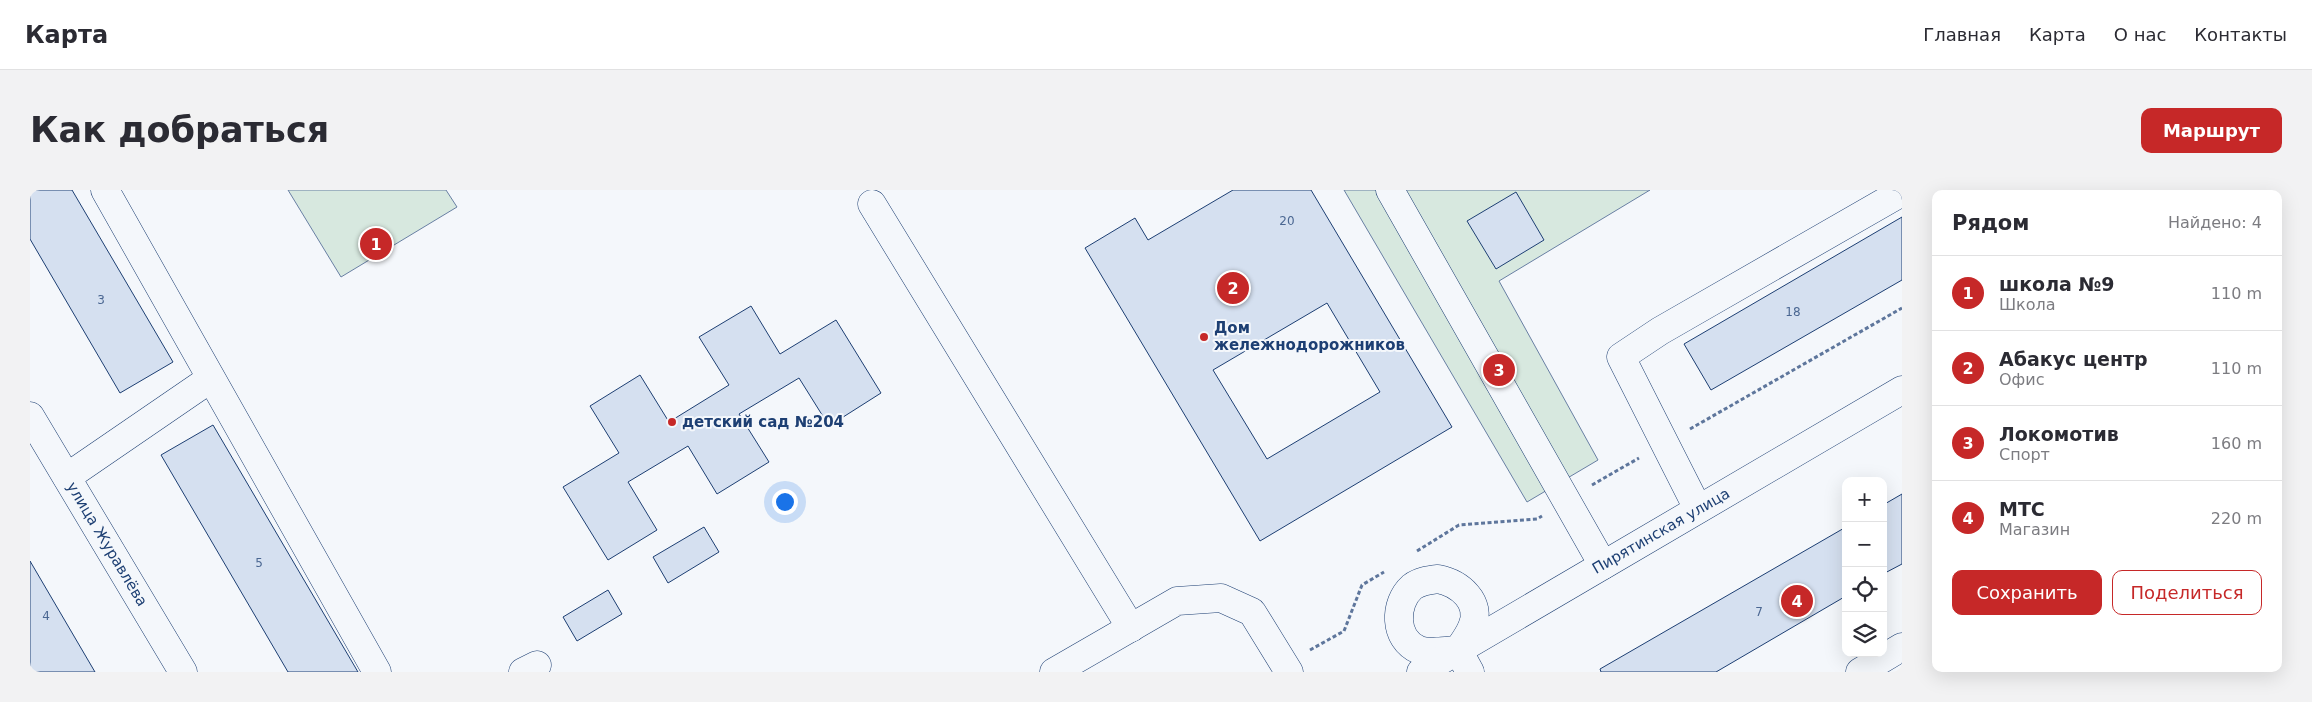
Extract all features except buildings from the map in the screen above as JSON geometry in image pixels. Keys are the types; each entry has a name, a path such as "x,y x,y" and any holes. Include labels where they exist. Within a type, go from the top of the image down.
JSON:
{"street":[{"path":"105,190 377,672"},
{"path":"1390,190 1603,565"},
{"path":"1698,509 1621,357 1660,331 1902,192"},
{"path":"872,204 1131,628"},
{"path":"67,477 210,379"},
{"name":"Пирятинская улица","path":"1421,672 1464,661 1603,565 1902,390"},
{"name":"улица Журавлёва","path":"30,416 183,672"},
{"path":"1054,672 1177,601 1221,598 1252,612 1289,672"},
{"path":"1860,672 1902,648"}],"shaded area":[{"path":"288,190 446,190 457,207 341,277"},
{"path":"1344,190 1650,190 1499,281 1598,460 1527,502"}],"place":[{"name":"школа №9","path":"376,244"},
{"name":"Абакус центр","path":"1233,288"},
{"name":"Дом жележнодорожников","path":"1204,337"},
{"name":"Локомотив","path":"1499,370"},
{"name":"детский сад №204","path":"672,422"},
{"name":"МТС","path":"1797,601"}]}
